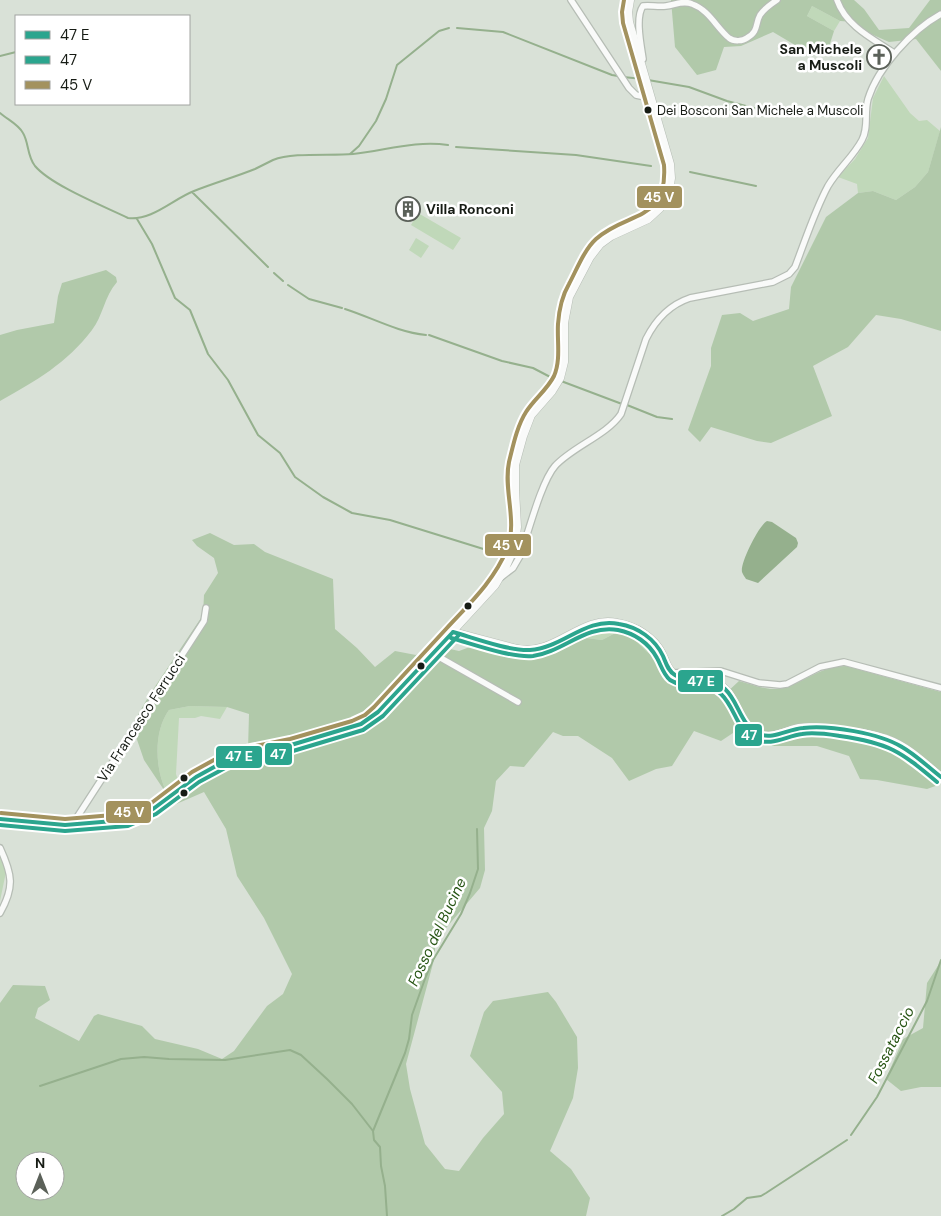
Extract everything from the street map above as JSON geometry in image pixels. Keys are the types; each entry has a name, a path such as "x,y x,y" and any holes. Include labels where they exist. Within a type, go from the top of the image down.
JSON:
{"main road":[{"path":"0,820 72,825 108,823 134,818 163,803 196,777 225,761 247,754 291,745 361,724 378,712 453,632 500,578 511,556 516,534 514,474 523,436 527,423 535,409 559,381 564,362 566,304 590,257 605,240 648,219 660,208 667,196 671,172 628,17 630,0"},
{"path":"453,632 517,649 528,650 558,642 597,622 618,623 640,632 652,641 660,650 671,673 680,678 722,687 730,696 743,720 758,734 774,735 792,729 809,727 873,735 903,747 941,777"}],"street":[{"path":"571,0 621,76 636,95 650,98"},
{"path":"644,76 639,20 640,8 643,6 691,3 704,11 729,38 737,41 750,37 758,27 760,15 777,0"},
{"path":"837,0 843,12 854,24 872,39 894,53"},
{"path":"500,578 513,568 520,556 550,472 565,457 618,418 625,404 646,339 663,313 678,302 690,298 782,279 795,267 828,186 863,139 868,100 876,83 894,53 941,14"},
{"name":"Via Francesco Ferrucci","path":"72,825 204,621 206,608"},
{"path":"432,653 518,702"},
{"path":"671,673 722,671 759,684 780,685 788,684 820,667 844,662 941,688"},
{"path":"0,848 9,869 11,882 7,899 0,913"}],"shaded area":[{"path":"671,0 854,0 864,9 879,30 909,28 930,0 941,0 941,71 916,39 889,42 871,34 854,22 840,21 812,6 807,16 834,31 829,47 809,43 805,51 773,32 741,46 724,47 716,70 697,75 675,47"},
{"path":"812,6 840,21 834,31 807,16"},
{"path":"884,76 910,113 919,121 927,120 940,131 928,172 915,187 896,200 873,191 858,193 857,184 838,177 855,159 868,138 873,98"},
{"path":"941,127 941,331 901,319 876,315 848,347 813,366 832,416 771,443 757,441 711,427 700,442 688,430 711,366 711,348 722,315 740,313 753,321 789,309 791,287 826,217 858,193 873,191 896,200 915,187 928,172"},
{"path":"418,213 461,238 453,250 411,225"},
{"path":"416,238 429,246 421,258 409,250"},
{"path":"106,270 116,277 117,282 109,294 99,319 92,330 61,362 0,401 0,335 54,323 62,283"},
{"path":"767,521 772,522 796,538 798,543 797,547 758,583 746,579 742,572 742,567 755,537"},
{"path":"210,533 234,545 254,544 265,552 333,579 335,629 375,667 395,651 416,655 432,645 459,651 478,644 527,651 568,640 586,638 602,640 621,630 626,632 647,652 657,658 659,655 675,679 681,682 716,687 725,694 739,681 762,688 777,689 793,685 826,669 846,666 941,692 941,784 927,789 877,780 860,779 849,756 817,746 759,746 733,733 721,741 694,731 672,766 656,769 629,781 612,758 578,736 563,736 553,732 524,767 510,766 496,781 492,811 484,828 485,870 480,888 435,941 435,956 406,1064 410,1089 425,1144 445,1169 459,1171 483,1138 504,1114 502,1092 470,1056 484,1012 493,1001 548,992 577,1037 578,1068 573,1098 550,1151 571,1169 590,1198 586,1216 0,1216 0,1003 13,985 45,986 50,1000 38,1008 35,1018 79,1041 94,1016 98,1014 142,1026 155,1039 198,1049 222,1059 234,1051 267,1006 283,994 292,974 264,918 237,876 226,829 204,792 174,805 144,760 132,725 150,694 203,615 204,595 218,573 214,558 192,540","holes":["190,706 227,707 249,714 248,749 205,766 167,793 158,762 158,740 160,729 169,710"]},
{"path":"610,624 644,638 659,655 657,658 651,656 625,632 617,632 602,640 586,638 568,640 590,628"},
{"path":"190,706 227,707 220,719 201,716 179,718 176,774 179,783 167,793 158,762 160,729 169,710"},
{"path":"0,857 6,872 0,901"},
{"path":"941,961 941,1087 921,1087 901,1091 886,1079 903,1039 923,1028 927,983"}],"waterway":[{"path":"350,154 359,146 376,121 386,99 397,65 439,31 449,28"},
{"path":"457,28 503,32 618,76"},
{"path":"0,56 15,52"},
{"path":"623,77 643,79"},
{"path":"648,80 689,87 727,101 761,110"},
{"path":"0,113 21,130 25,137 32,162 43,173 78,195 128,218 137,218 154,213 194,191 281,158 301,155 365,153 400,146 424,144 448,145"},
{"path":"456,147 576,155 651,166"},
{"path":"690,172 756,186"},
{"path":"192,192 268,267"},
{"path":"137,219 152,244 175,298 190,310 208,354 228,380 258,435 280,453 295,477 323,497 352,513 390,520 506,556"},
{"path":"274,273 283,281"},
{"path":"288,285 309,299 342,308"},
{"path":"345,309 395,328 426,335"},
{"path":"429,335 502,361 533,368 556,380"},
{"path":"561,381 622,404"},
{"path":"627,405 657,417 672,419"},
{"name":"Fosso del Bucine","path":"387,1216 380,1147 374,1140 373,1131 405,1053 412,1015 426,976 433,960 461,914 470,893 478,869 477,829"},
{"name":"Fossataccio","path":"851,1135 877,1097 927,1001 941,960"},
{"path":"40,1086 121,1059 144,1057 225,1060 290,1050 301,1055 327,1079 352,1104 373,1131"},
{"name":"Fossataccio","path":"722,1216 747,1198 761,1196 766,1193 847,1140"}],"transit line":[{"path":"1,813 65,819 125,814 150,804 192,772 223,755 290,739 352,721 365,715 488,582 502,561 510,538 511,517 508,473 514,443 520,423 526,412 554,376 558,357 558,319 561,303 567,289 581,260 592,243 608,230 652,207 659,197 663,184 664,165 623,23 624,0"},
{"path":"453,632 502,646 530,650 553,644 595,625 607,623 633,628 651,639 660,650 669,669 675,675 687,680 713,683 725,689 734,700 748,725 759,734 770,736 814,727 868,734 902,747 941,777"},
{"name":"47","path":"451,638 503,653 533,656 595,631 606,629 624,631 635,636 650,648 670,680 682,685 710,688 721,694 730,705 743,730 754,739 766,742 807,733 816,733 871,742 882,745 903,756 937,782"},
{"path":"0,819 65,825 126,820 153,809 196,777 225,761 247,754 291,745 361,724 378,712 453,632"},
{"name":"47","path":"0,825 65,831 128,826 156,814 199,782 227,767 249,760 293,751 363,730 383,716 458,636"}],"place":[{"name":"San Michele a Muscoli","path":"879,57"},
{"name":"Dei Bosconi San Michele a Muscoli","path":"648,110"},
{"name":"Villa Ronconi","path":"408,209"}]}
